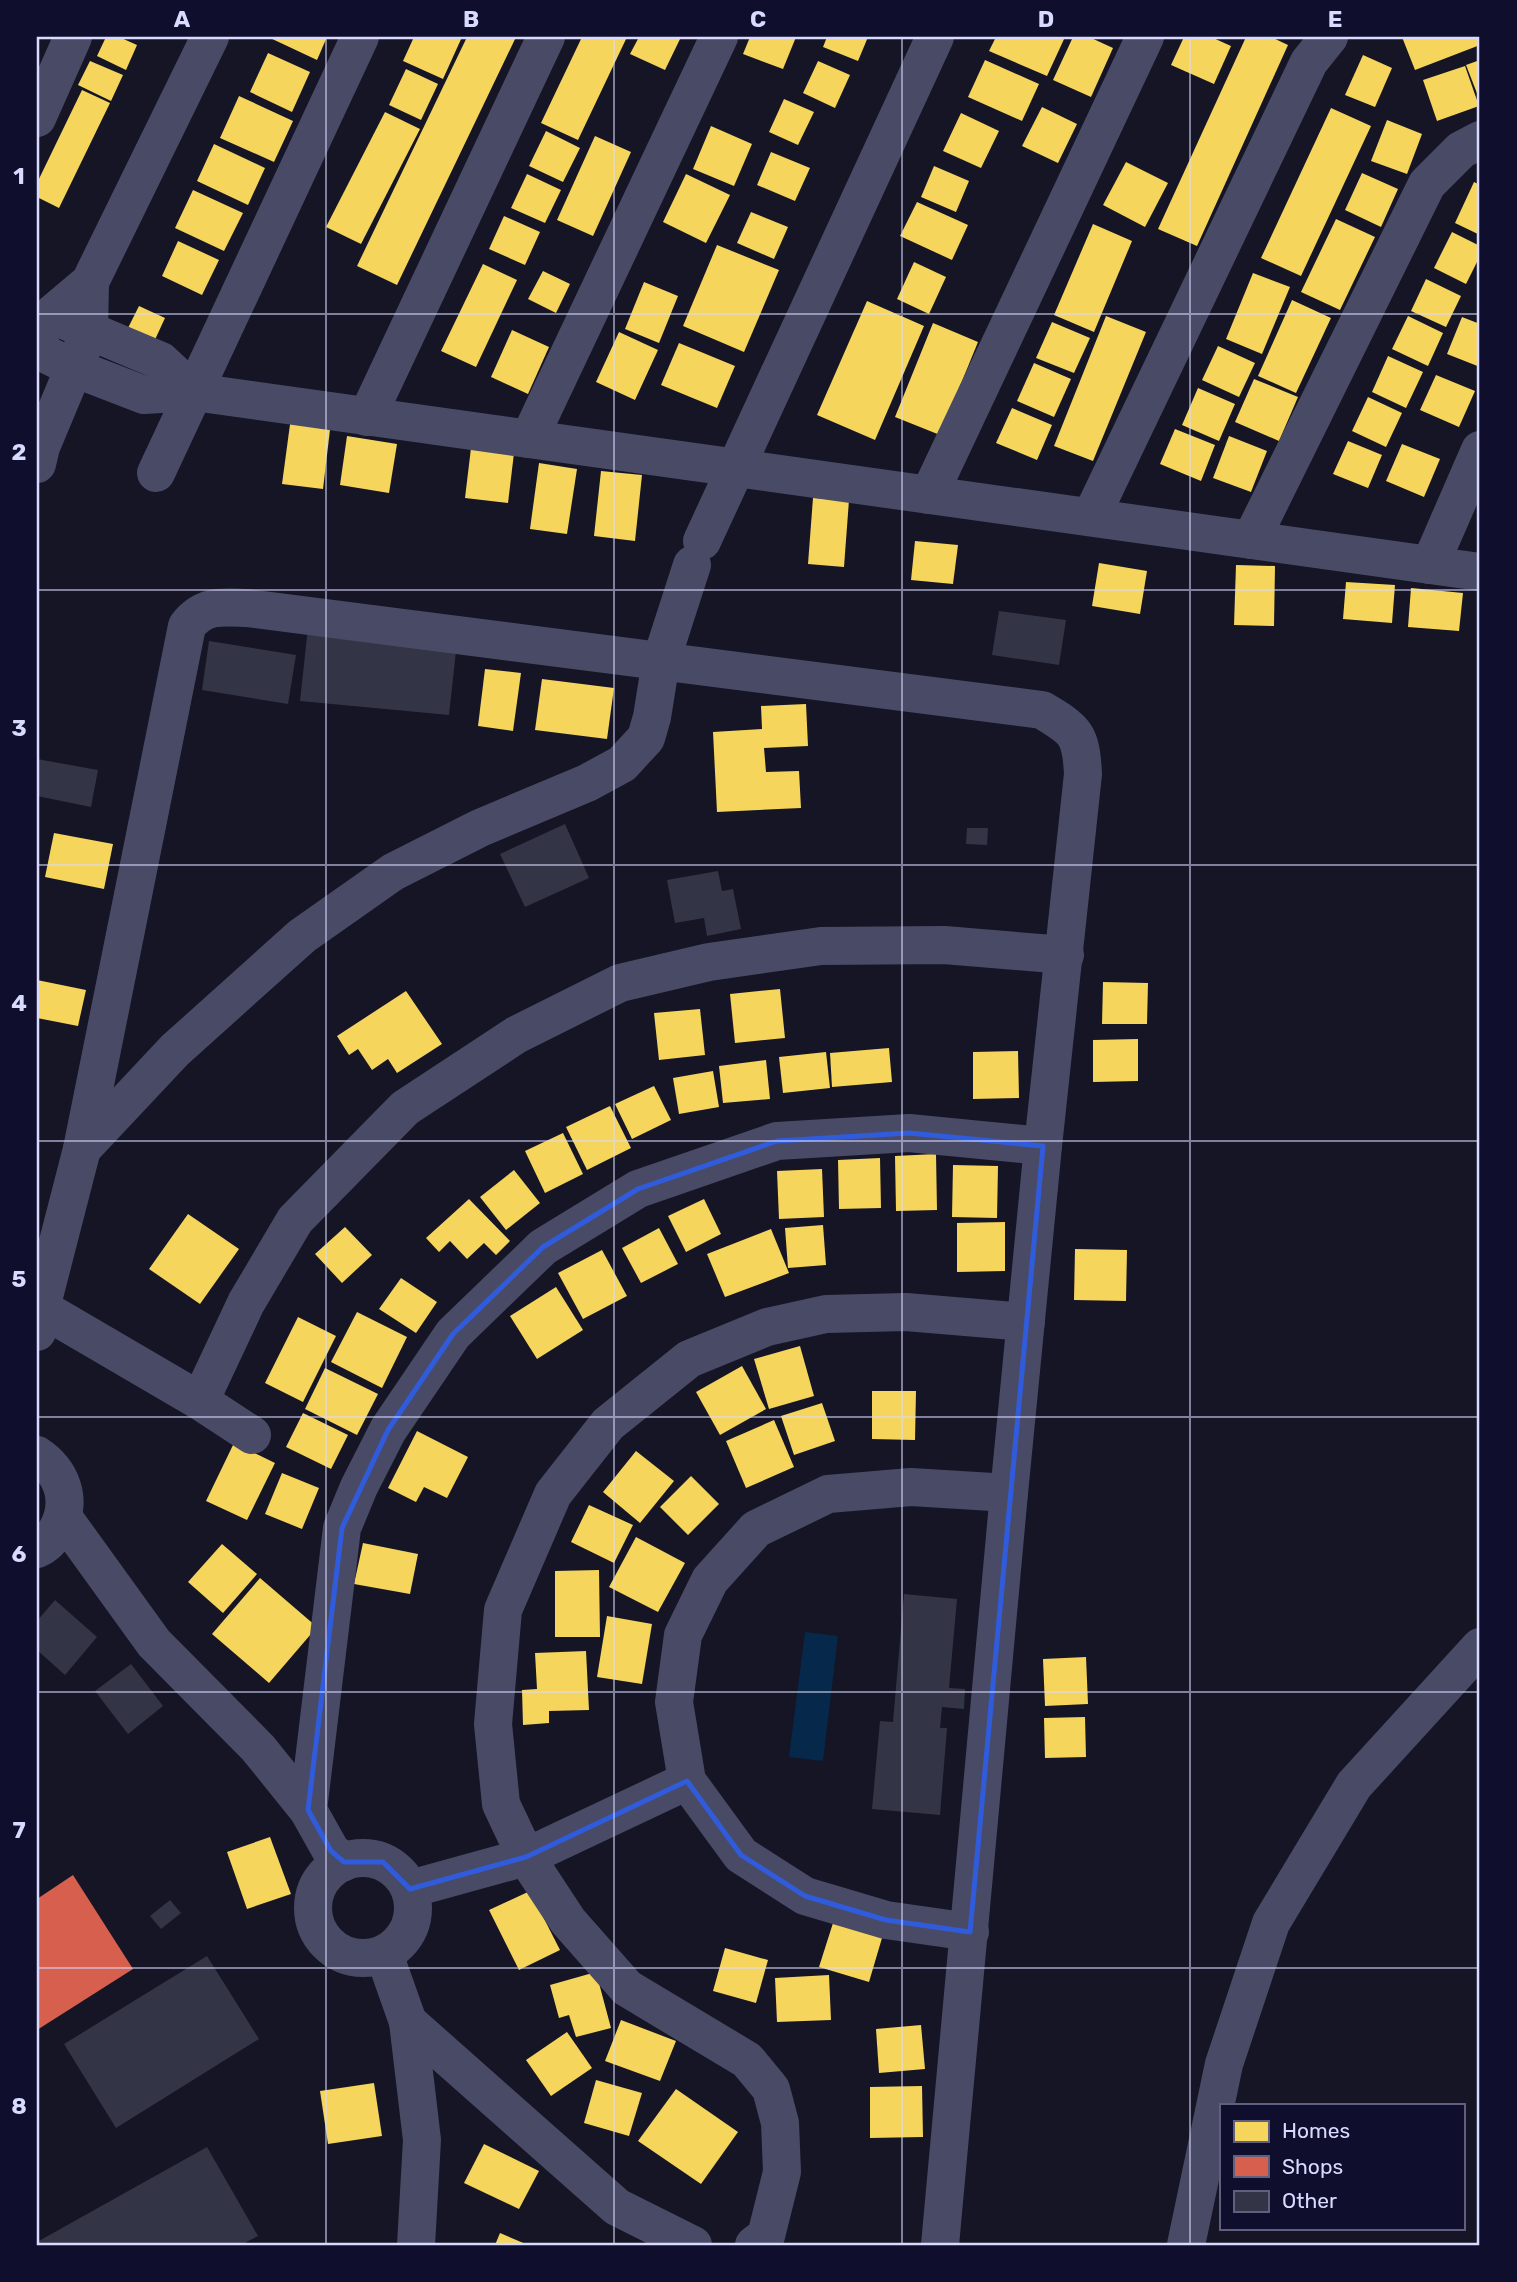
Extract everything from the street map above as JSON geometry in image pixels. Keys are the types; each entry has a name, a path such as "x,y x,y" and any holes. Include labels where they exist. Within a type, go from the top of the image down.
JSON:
{"street":[{"path":"37,118 73,37"},
{"path":"44,327 90,282 210,37"},
{"path":"156,473 360,37"},
{"path":"367,417 545,37"},
{"path":"528,439 719,37"},
{"path":"82,1149 175,1050 302,936 393,872 480,828 587,783 622,764 646,738 662,660 697,553 935,37"},
{"path":"929,495 1145,37"},
{"path":"1091,517 1309,62 1329,37"},
{"path":"1251,540 1427,184 1461,150 1480,140"},
{"path":"38,452 58,383 89,332 90,282"},
{"path":"44,327 89,332 161,361 194,393"},
{"path":"37,350 58,383"},
{"path":"58,383 144,394 194,393 1480,572"},
{"path":"1430,565 1480,450"},
{"path":"252,1435 200,1401 39,1320 82,1149 187,626 197,614 216,607 247,607 1042,710 1068,725 1081,746 1083,774 1009,1493 940,2245"},
{"path":"200,1401 246,1303 295,1220 405,1108 516,1035 620,983 709,962 821,946 944,945 1065,955"},
{"path":"308,1810 342,1528 359,1487 388,1430 453,1334 543,1247 638,1189 777,1141 909,1133 1043,1146"},
{"path":"754,2245 766,2236 782,2172 780,2123 771,2089 747,2060 627,1988 568,1921 526,1857 501,1804 493,1724 503,1610 553,1494 608,1424 689,1359 767,1327 826,1314 906,1312 1026,1322"},
{"path":"37,1455 52,1467 62,1482 66,1500 63,1517 55,1534 37,1549"},
{"path":"970,1932 886,1920 805,1896 741,1855 687,1780 674,1702 683,1635 710,1580 756,1529 828,1494 911,1487 1009,1493"},
{"path":"63,1517 154,1643 258,1748 308,1810 331,1852 344,1862"},
{"path":"1186,2245 1224,2064 1271,1923 1354,1785 1480,1647"},
{"path":"411,1889 526,1857 687,1780"},
{"path":"364,1858 383,1862 399,1873 411,1889 414,1908 411,1927 400,1943 384,1954 364,1959 345,1955 328,1945 317,1928 313,1909 317,1889 328,1872 344,1862 364,1858"},
{"path":"384,1954 408,2022 422,2140 416,2245"},
{"path":"408,2022 617,2207 693,2245"}],"highlighted area":[{"path":"909,1133 1043,1146 970,1932 886,1920 805,1896 741,1855 687,1781 526,1857 410,1889 383,1862 344,1862 331,1851 308,1810 342,1528 388,1430 453,1334 543,1247 638,1189 777,1141"}],"water":[{"path":"805,1632 838,1636 823,1761 789,1757"}],"building: Homes":[{"path":"106,37 119,37 137,45 126,70 97,56"},
{"path":"268,37 327,37 317,60"},
{"path":"414,37 462,37 443,79 403,61"},
{"path":"467,37 516,37 397,285 357,266"},
{"path":"582,37 627,37 578,140 541,123"},
{"path":"639,37 681,37 665,70 630,54"},
{"path":"750,37 796,37 783,69 743,54"},
{"path":"827,37 868,37 858,61 823,47"},
{"path":"996,37 1065,37 1047,76 989,51"},
{"path":"1073,37 1089,37 1113,48 1091,97 1053,80"},
{"path":"1184,37 1211,37 1231,46 1214,84 1171,65"},
{"path":"1246,37 1271,37 1288,45 1197,246 1158,229"},
{"path":"1402,37 1480,37 1480,45 1415,70"},
{"path":"268,53 310,72 292,112 250,92"},
{"path":"1363,55 1392,68 1375,107 1345,95"},
{"path":"985,60 1039,84 1022,121 968,97"},
{"path":"1480,60 1480,101 1466,65"},
{"path":"90,61 123,75 111,101 78,85"},
{"path":"818,61 850,75 835,108 803,93"},
{"path":"1465,66 1479,106 1437,121 1423,80"},
{"path":"406,69 438,84 421,120 389,105"},
{"path":"82,90 110,103 59,208 37,197 37,183"},
{"path":"239,96 293,121 274,162 220,138"},
{"path":"784,99 814,112 798,145 769,132"},
{"path":"1042,107 1077,124 1058,163 1022,146"},
{"path":"1331,108 1371,126 1301,276 1261,258"},
{"path":"385,112 420,129 361,244 326,227"},
{"path":"961,113 999,131 981,168 943,151"},
{"path":"1387,120 1422,134 1407,174 1371,161"},
{"path":"711,126 752,144 734,186 693,169"},
{"path":"546,131 580,148 563,182 529,166"},
{"path":"595,136 631,152 593,236 557,220"},
{"path":"214,144 265,168 248,205 197,181"},
{"path":"771,152 810,168 795,201 757,185"},
{"path":"1126,162 1168,183 1145,227 1103,205"},
{"path":"934,166 969,181 956,212 921,197"},
{"path":"1362,173 1398,189 1381,227 1345,210"},
{"path":"527,174 561,190 545,223 511,208"},
{"path":"686,174 730,195 706,243 663,222"},
{"path":"1474,182 1480,185 1480,235 1455,223"},
{"path":"193,190 243,213 224,251 175,228"},
{"path":"917,202 968,225 952,260 900,236"},
{"path":"751,212 788,227 774,259 737,243"},
{"path":"504,216 540,232 525,265 489,249"},
{"path":"1336,219 1375,237 1340,310 1301,292"},
{"path":"1093,224 1132,241 1094,332 1054,315"},
{"path":"1452,232 1480,246 1480,256 1466,284 1434,268"},
{"path":"178,241 219,260 202,295 162,276"},
{"path":"717,245 779,270 744,352 683,326"},
{"path":"914,262 946,277 929,314 897,299"},
{"path":"483,264 517,280 476,367 441,351"},
{"path":"543,271 570,284 556,313 528,299"},
{"path":"1253,273 1290,287 1262,354 1226,339"},
{"path":"1426,279 1461,296 1446,327 1411,311"},
{"path":"644,282 678,296 659,343 625,329"},
{"path":"1292,300 1331,318 1296,393 1258,376"},
{"path":"867,301 924,326 875,440 817,415"},
{"path":"139,306 165,318 153,344 126,332"},
{"path":"1106,316 1146,332 1093,461 1054,446"},
{"path":"1408,316 1443,333 1428,366 1392,349"},
{"path":"1462,317 1480,324 1480,367 1447,354"},
{"path":"1052,322 1090,338 1074,373 1036,358"},
{"path":"933,323 978,342 940,435 895,417"},
{"path":"512,330 549,347 528,394 491,377"},
{"path":"619,332 658,350 635,400 596,382"},
{"path":"679,343 735,366 717,408 661,385"},
{"path":"1218,346 1255,363 1239,397 1202,380"},
{"path":"1388,356 1423,372 1406,408 1372,392"},
{"path":"1034,363 1071,379 1054,417 1017,401"},
{"path":"1436,375 1475,391 1459,427 1420,410"},
{"path":"1254,379 1298,397 1279,441 1235,422"},
{"path":"1198,388 1235,404 1219,441 1182,425"},
{"path":"1368,397 1402,413 1386,447 1352,431"},
{"path":"1012,408 1052,425 1037,460 996,443"},
{"path":"291,417 331,421 323,489 282,484"},
{"path":"1175,429 1215,445 1201,481 1160,464"},
{"path":"347,436 397,444 389,493 340,485"},
{"path":"1229,436 1267,451 1251,492 1213,478"},
{"path":"1348,441 1382,455 1368,488 1333,474"},
{"path":"1402,444 1440,459 1424,497 1386,481"},
{"path":"471,448 514,453 508,503 465,498"},
{"path":"539,463 577,469 567,534 530,529"},
{"path":"601,471 642,475 635,541 594,536"},
{"path":"813,498 849,500 844,567 808,564"},
{"path":"915,541 958,545 953,584 911,580"},
{"path":"1099,563 1147,571 1140,614 1092,606"},
{"path":"1236,565 1275,566 1274,626 1234,625"},
{"path":"1346,582 1395,585 1392,623 1343,619"},
{"path":"1411,588 1463,593 1459,631 1408,627"},
{"path":"485,669 521,673 513,731 478,726"},
{"path":"542,679 614,688 607,739 535,730"},
{"path":"806,704 808,746 764,748 766,772 799,771 801,808 717,812 713,732 762,729 761,706"},
{"path":"54,833 113,844 104,889 45,877"},
{"path":"37,980 86,990 78,1026 37,1018"},
{"path":"1103,982 1148,983 1147,1024 1102,1024"},
{"path":"780,989 785,1038 735,1043 730,994"},
{"path":"406,991 442,1044 397,1073 388,1059 372,1070 358,1049 349,1055 337,1036"},
{"path":"700,1009 705,1055 659,1060 654,1013"},
{"path":"1138,1039 1138,1081 1093,1082 1093,1040"},
{"path":"889,1048 892,1082 832,1087 830,1053"},
{"path":"1018,1051 1019,1098 973,1099 973,1052"},
{"path":"826,1052 830,1088 783,1093 779,1057"},
{"path":"766,1060 770,1099 723,1103 719,1066"},
{"path":"713,1071 719,1107 679,1114 673,1078"},
{"path":"654,1086 671,1120 632,1139 615,1104"},
{"path":"610,1106 631,1148 587,1170 566,1127"},
{"path":"563,1133 583,1174 545,1193 525,1151"},
{"path":"936,1154 937,1210 896,1211 895,1156"},
{"path":"880,1158 881,1208 839,1209 838,1160"},
{"path":"953,1165 998,1166 997,1218 952,1217"},
{"path":"822,1169 824,1217 779,1219 777,1171"},
{"path":"514,1170 540,1203 506,1230 480,1197"},
{"path":"469,1199 510,1241 496,1255 484,1243 467,1259 450,1241 439,1252 426,1238"},
{"path":"704,1199 721,1234 686,1252 668,1216"},
{"path":"188,1214 239,1249 200,1304 149,1269"},
{"path":"1005,1222 1005,1271 957,1272 957,1223"},
{"path":"823,1225 826,1265 788,1268 785,1228"},
{"path":"345,1227 372,1255 342,1283 315,1254"},
{"path":"659,1228 678,1264 641,1283 622,1248"},
{"path":"771,1229 789,1273 725,1297 707,1254"},
{"path":"1075,1249 1127,1250 1126,1301 1074,1300"},
{"path":"602,1250 627,1296 583,1319 558,1273"},
{"path":"401,1278 437,1302 416,1333 379,1309"},
{"path":"556,1287 583,1330 537,1359 510,1316"},
{"path":"357,1312 407,1337 382,1388 331,1362"},
{"path":"298,1317 336,1336 303,1402 265,1383"},
{"path":"800,1346 814,1396 769,1409 754,1359"},
{"path":"742,1366 766,1409 720,1435 696,1392"},
{"path":"325,1368 378,1394 357,1435 305,1409"},
{"path":"872,1391 916,1391 915,1440 872,1439"},
{"path":"822,1403 835,1441 794,1455 781,1416"},
{"path":"303,1413 348,1435 331,1469 286,1447"},
{"path":"774,1420 794,1467 746,1488 726,1441"},
{"path":"417,1431 468,1457 447,1498 424,1487 416,1502 388,1488"},
{"path":"234,1443 275,1463 247,1520 206,1501"},
{"path":"636,1451 674,1481 640,1523 603,1492"},
{"path":"282,1473 319,1488 302,1529 265,1514"},
{"path":"691,1476 719,1504 688,1535 660,1507"},
{"path":"589,1505 633,1525 614,1563 571,1542"},
{"path":"636,1537 685,1563 658,1612 609,1587"},
{"path":"363,1543 418,1554 410,1594 354,1584"},
{"path":"222,1544 257,1574 223,1613 188,1582"},
{"path":"599,1570 600,1637 555,1637 555,1571"},
{"path":"260,1578 317,1627 269,1683 212,1634"},
{"path":"607,1616 652,1624 642,1684 597,1677"},
{"path":"586,1651 589,1710 549,1711 549,1723 523,1725 522,1690 537,1689 535,1653"},
{"path":"1086,1657 1088,1704 1045,1706 1043,1659"},
{"path":"1085,1717 1086,1757 1045,1758 1044,1718"},
{"path":"270,1837 291,1894 247,1909 227,1852"},
{"path":"530,1891 560,1950 519,1970 489,1910"},
{"path":"833,1923 882,1938 869,1982 819,1967"},
{"path":"725,1948 768,1960 756,2003 713,1991"},
{"path":"596,1972 611,2028 576,2037 569,2015 559,2018 550,1985"},
{"path":"829,1975 831,2020 777,2022 775,1978"},
{"path":"621,2020 676,2041 660,2081 605,2061"},
{"path":"921,2025 925,2069 879,2073 876,2029"},
{"path":"567,2032 592,2068 551,2096 526,2060"},
{"path":"596,2080 642,2093 629,2136 584,2123"},
{"path":"374,2083 382,2136 328,2144 320,2091"},
{"path":"922,2086 923,2137 870,2138 870,2087"},
{"path":"676,2089 738,2132 701,2184 638,2141"},
{"path":"484,2144 539,2171 519,2209 464,2183"},
{"path":"500,2233 528,2245 495,2245"}],"building: Shops":[{"path":"73,1875 133,1969 37,2030 37,1899"}],"building: Other":[{"path":"999,611 1066,620 1059,665 992,655"},
{"path":"308,627 457,642 449,715 300,701"},
{"path":"209,641 296,655 288,704 202,690"},
{"path":"37,759 98,770 91,807 37,796"},
{"path":"565,824 589,878 525,907 500,854"},
{"path":"967,828 988,828 987,845 966,844"},
{"path":"718,871 722,891 733,889 741,929 707,936 704,918 675,923 667,880"},
{"path":"904,1594 957,1599 949,1688 965,1689 964,1709 942,1707 940,1728 947,1728 940,1815 872,1809 880,1721 893,1722"},
{"path":"55,1600 97,1637 65,1675 37,1650 37,1621"},
{"path":"131,1664 163,1706 128,1734 95,1691"},
{"path":"170,1900 181,1913 161,1929 150,1916"},
{"path":"207,1956 259,2039 116,2128 64,2044"},
{"path":"207,2147 258,2236 241,2245 37,2245 37,2242"}]}
